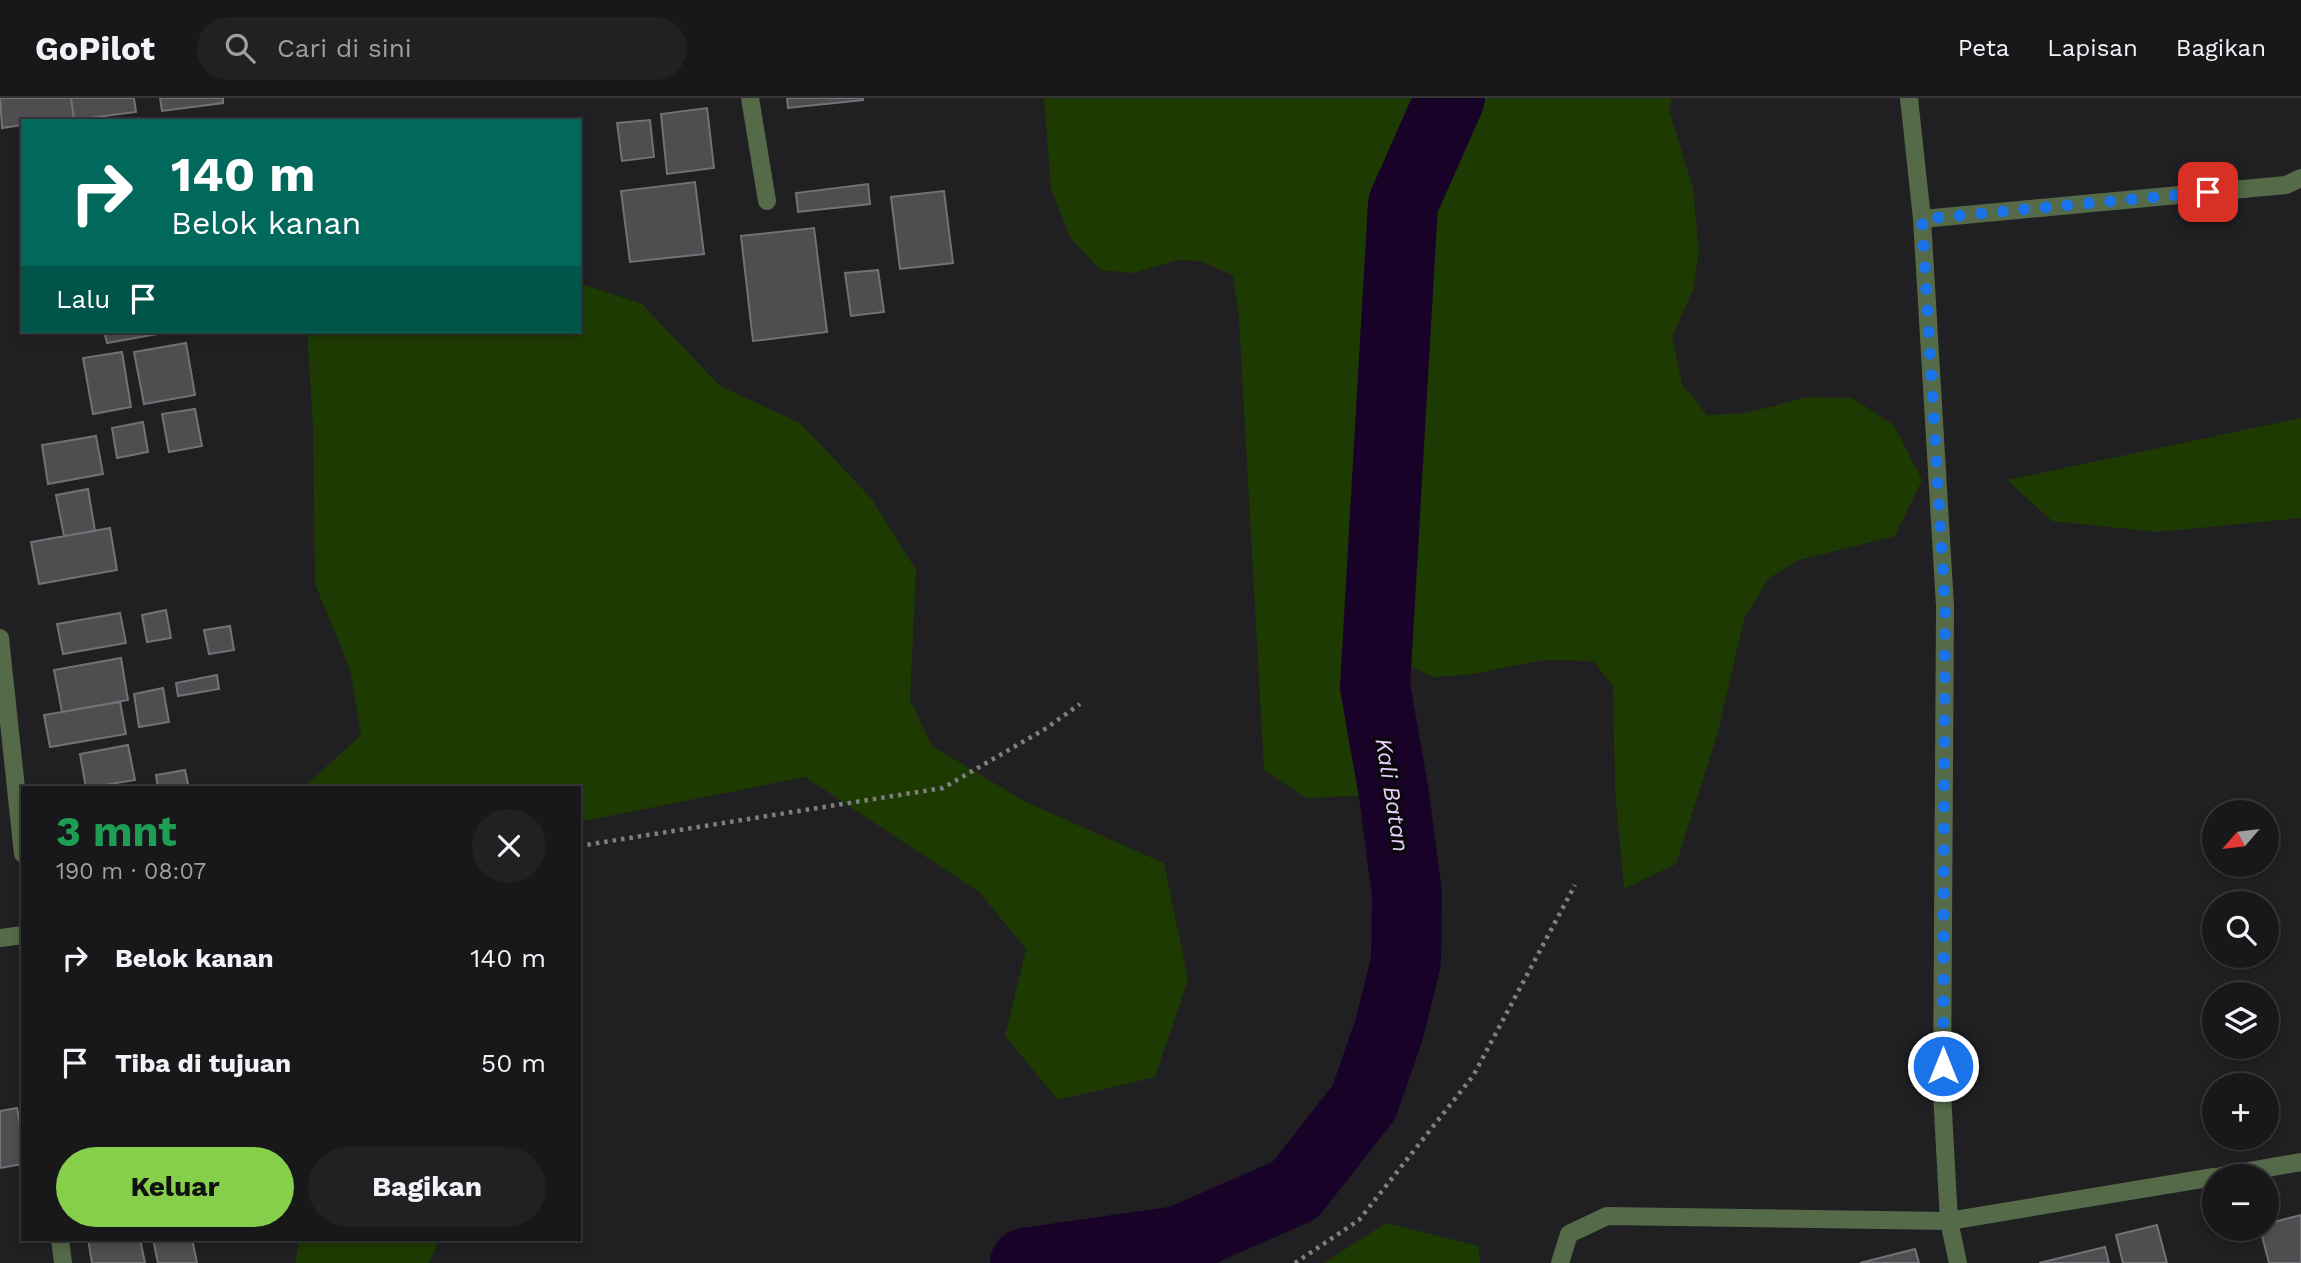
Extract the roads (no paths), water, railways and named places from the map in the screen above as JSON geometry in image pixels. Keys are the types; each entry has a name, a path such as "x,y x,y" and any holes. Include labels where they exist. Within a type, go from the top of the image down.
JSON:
{"street":[{"path":"750,98 767,201"},
{"path":"1909,98 1922,219 1945,606 1942,1093 1949,1221 1958,1263"},
{"path":"1922,219 2286,185 2301,178"},
{"path":"0,638 21,834"},
{"path":"0,938 21,935"},
{"path":"2279,1166 2301,1162"},
{"path":"1560,1263 1569,1234 1606,1216 1949,1221 2202,1179"},
{"path":"60,1241 63,1263"}],"waterway":[{"name":"Kali Batan","path":"1025,1263 1179,1241 1295,1190 1364,1102 1389,1030 1406,961 1407,895 1394,794 1375,687 1403,204 1450,98"}]}
